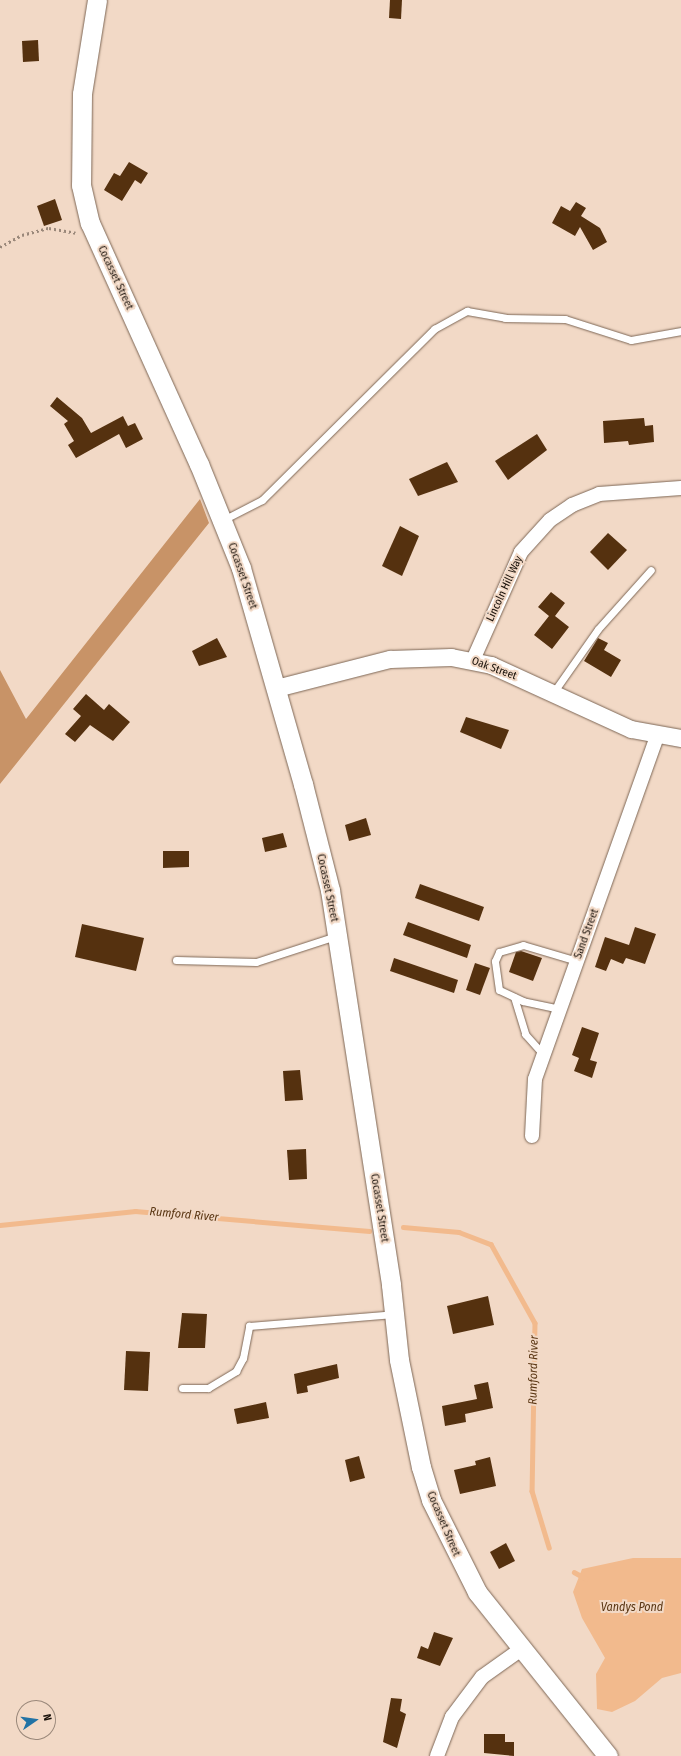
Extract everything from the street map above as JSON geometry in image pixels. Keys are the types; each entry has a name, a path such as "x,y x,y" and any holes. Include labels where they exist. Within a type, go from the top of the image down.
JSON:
{"main road":[{"name":"Cocasset Street","path":"97,0 82,94 79,167 90,223 222,521 249,595 324,864 410,1416 431,1500 477,1592 520,1650 608,1756"}],"street":[{"name":"Lincoln Hill Way","path":"473,660 521,552 550,520 572,504 599,494 681,488"},
{"name":"Oak Street","path":"276,688 390,659 431,656 473,660 624,726 657,736 681,738"},
{"name":"Sand Street","path":"532,1136 535,1079 657,736"},
{"path":"437,1756 452,1717 482,1677 520,1650"}],"lane":[{"path":"222,521 262,500 434,329 467,311 505,318 565,319 631,340 681,332"},
{"path":"553,694 598,629 651,570"},
{"path":"176,960 256,962 336,936"},
{"path":"560,1010 514,997 499,990 496,980 495,961 499,952 523,945 577,961"},
{"path":"514,997 525,1034 544,1054"},
{"path":"182,1388 208,1388 236,1370 243,1358 249,1326 394,1314"}],"path":[{"path":"0,247 22,235 49,228 80,234 99,246"}],"shaded area":[{"path":"200,499 209,523 0,784 0,670 26,719"}],"water":[{"name":"Vandys Pond","path":"633,1558 681,1558 681,1673 662,1678 635,1701 612,1712 597,1709 596,1674 605,1658 582,1618 573,1592 582,1569"}],"building":[{"path":"390,0 402,0 401,19 389,18"},
{"path":"38,40 39,61 23,62 22,41"},
{"path":"129,162 148,173 141,184 135,180 122,201 104,190 114,173 120,176"},
{"path":"55,199 62,220 44,226 37,206"},
{"path":"576,202 586,208 581,216 600,228 607,242 593,250 580,227 575,236 552,223 561,206 570,211"},
{"path":"57,397 82,418 91,433 123,416 128,426 135,423 143,439 126,448 119,434 76,458 68,445 74,441 64,424 68,421 50,406"},
{"path":"644,418 645,426 653,425 654,442 629,445 628,441 604,443 603,421"},
{"path":"537,434 547,450 508,480 495,461"},
{"path":"447,462 458,482 418,496 409,479"},
{"path":"400,526 419,536 402,576 382,566"},
{"path":"608,533 627,550 608,570 590,552"},
{"path":"551,592 565,603 555,616 569,627 552,649 534,635 549,616 538,607"},
{"path":"217,638 227,657 199,666 192,651"},
{"path":"598,638 608,643 604,650 621,660 611,677 584,661"},
{"path":"86,694 104,710 109,704 130,722 113,741 90,725 75,742 65,734 81,716 73,709"},
{"path":"466,717 509,730 501,749 460,732"},
{"path":"366,818 371,835 349,841 345,825"},
{"path":"283,833 287,847 265,852 262,838"},
{"path":"163,851 189,851 189,867 163,868"},
{"path":"420,884 484,907 479,921 415,898"},
{"path":"408,922 471,945 467,958 403,935"},
{"path":"82,924 144,938 136,971 75,957"},
{"path":"635,927 656,934 645,964 626,958 623,964 611,959 606,971 595,967 605,937 629,945"},
{"path":"521,951 542,958 533,981 509,972 516,952"},
{"path":"394,958 458,980 454,993 390,971"},
{"path":"475,963 490,968 480,995 466,990"},
{"path":"582,1027 599,1033 590,1060 597,1062 592,1078 574,1071 579,1058 572,1055"},
{"path":"300,1070 303,1100 285,1101 283,1071"},
{"path":"306,1149 307,1179 289,1180 287,1150"},
{"path":"488,1296 494,1325 453,1334 447,1306"},
{"path":"182,1313 207,1314 205,1348 178,1348"},
{"path":"126,1351 150,1352 148,1391 124,1390"},
{"path":"337,1364 339,1378 307,1386 308,1392 297,1394 294,1374"},
{"path":"488,1382 493,1408 465,1414 466,1422 445,1426 442,1406 477,1399 474,1385"},
{"path":"266,1402 269,1418 237,1424 234,1409"},
{"path":"359,1456 365,1478 350,1482 345,1460"},
{"path":"490,1457 496,1486 460,1494 454,1470 476,1465 475,1461"},
{"path":"506,1543 515,1561 499,1569 490,1552"},
{"path":"434,1632 453,1638 440,1666 417,1658 421,1646 428,1649"},
{"path":"391,1698 402,1699 400,1711 406,1714 397,1748 383,1742"},
{"path":"484,1734 505,1734 505,1742 514,1742 514,1756 484,1753"}],"waterway":[{"name":"Rumford River","path":"0,1225 135,1211 369,1231"},
{"name":"Rumford River","path":"403,1227 459,1232 491,1244 535,1323 532,1491 549,1547"},
{"name":"Rumford River","path":"574,1572 585,1578"}]}
